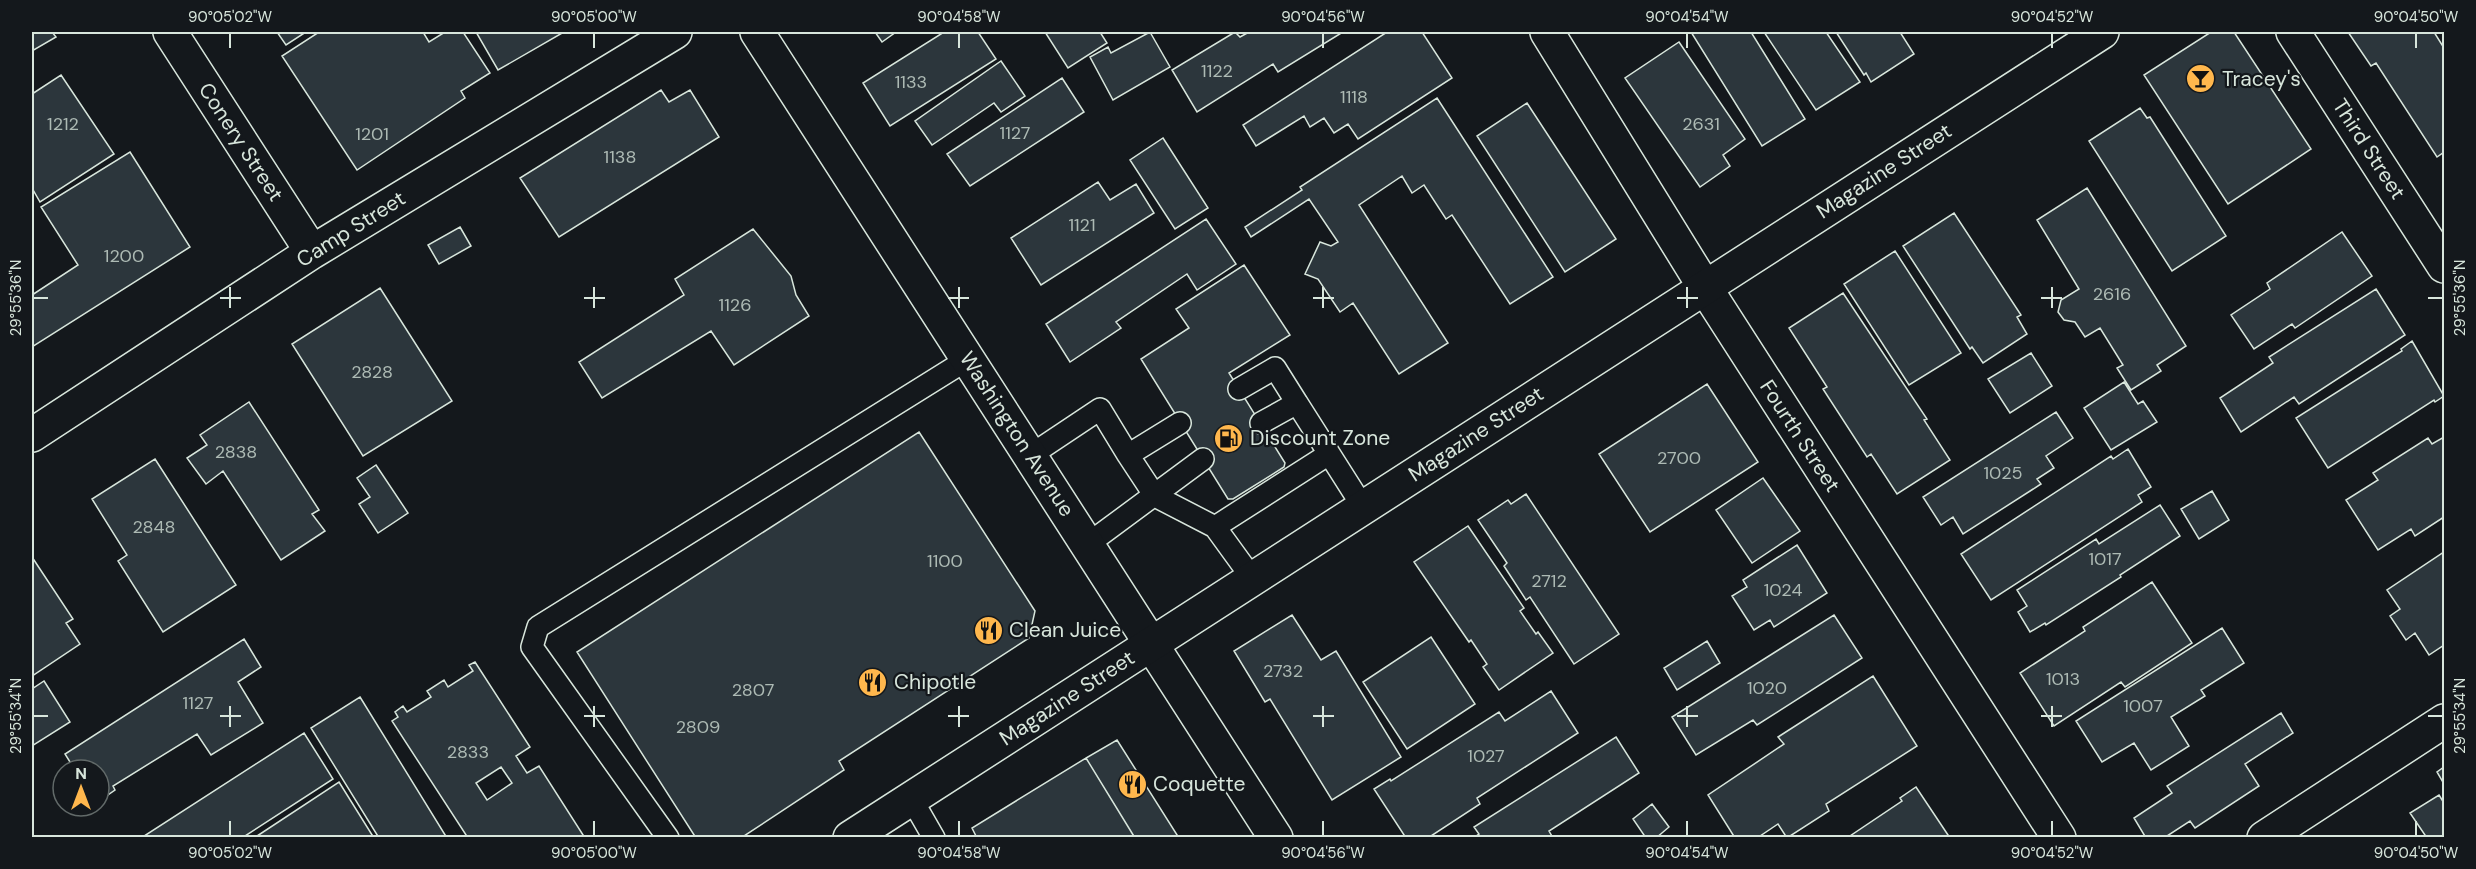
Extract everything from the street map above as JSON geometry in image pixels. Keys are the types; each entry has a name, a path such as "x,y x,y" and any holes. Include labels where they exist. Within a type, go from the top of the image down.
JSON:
{"street":[{"name":"Conery Street","path":"170,32 312,252"},
{"name":"Camp Street","path":"32,435 312,252 675,32"},
{"name":"Washington Avenue","path":"757,32 1276,837"},
{"name":"Fourth Street","path":"1547,32 1704,286 2059,837"},
{"name":"Magazine Street","path":"850,837 2102,32"},
{"name":"Third Street","path":"2293,32 2445,266"},
{"path":"2264,837 2445,721"}],"lane":[{"path":"668,837 532,647 538,627 968,359"},
{"path":"1239,389 1275,368 1363,507"},
{"path":"1261,423 1297,403"},
{"path":"1031,455 1100,409 1155,496 1215,527 1252,578"},
{"path":"1128,455 1180,423"},
{"path":"1215,527 1329,454"},
{"path":"1088,544 1203,459"},
{"path":"911,798 933,837"}],"building":[{"path":"32,32 52,32 56,37 32,51"},
{"path":"277,32 306,32 286,45"},
{"path":"319,32 423,32 429,42 445,32 463,32 490,73 461,91 465,98 357,170 282,56"},
{"path":"476,32 564,32 498,70"},
{"path":"875,32 896,32 882,42"},
{"path":"944,32 978,32 996,59 890,126 863,83"},
{"path":"1045,32 1100,32 1107,43 1068,68"},
{"path":"1150,32 1170,67 1113,100 1090,57 1108,47 1111,53"},
{"path":"1235,32 1240,37 1249,32 1343,32 1278,72 1273,64 1197,112 1172,70"},
{"path":"1387,32 1422,32 1452,78 1358,139 1348,124 1334,133 1324,118 1310,127 1304,116 1256,146 1243,125"},
{"path":"1691,32 1751,32 1805,119 1762,146"},
{"path":"1764,32 1826,32 1860,82 1816,110"},
{"path":"1836,32 1900,32 1914,54 1871,82"},
{"path":"2211,32 2234,32 2311,149 2228,204 2144,75"},
{"path":"2348,32 2434,32 2444,48 2444,152 2437,157 2376,63 2371,66"},
{"path":"1679,42 1745,139 1723,155 1730,166 1700,187 1625,78"},
{"path":"1001,61 1025,96 1001,112 994,103 932,145 915,121"},
{"path":"61,75 114,154 40,202 32,188 32,94"},
{"path":"1062,78 1084,112 970,186 947,154"},
{"path":"661,90 669,102 690,90 719,137 559,237 520,178"},
{"path":"1437,98 1553,277 1510,304 1452,215 1446,219 1424,185 1412,193 1402,176 1359,205 1448,343 1399,374 1353,303 1340,312 1318,279 1305,274 1320,242 1331,246 1338,242 1309,199 1251,237 1245,227 1302,190 1300,187"},
{"path":"1527,103 1616,239 1565,272 1477,136"},
{"path":"2140,108 2147,118 2150,117 2226,236 2172,271 2089,141"},
{"path":"1163,138 1208,208 1175,229 1130,160"},
{"path":"130,152 190,247 32,347 32,295 78,265 41,207"},
{"path":"1098,182 1110,200 1136,184 1154,213 1041,285 1011,238"},
{"path":"2087,188 2186,346 2157,365 2161,371 2131,390 2117,368 2123,365 2100,328 2085,337 2075,322 2064,320 2058,312 2061,300 2079,289 2037,220"},
{"path":"1954,213 2021,315 2017,317 2027,334 1983,363 1972,347 1970,349 1903,246"},
{"path":"1206,219 1236,264 1197,290 1187,274 1116,322 1121,328 1070,362 1046,324"},
{"path":"460,227 471,246 439,264 428,245"},
{"path":"753,229 791,276 796,295 809,316 734,365 711,331 602,398 579,362 684,295 675,279"},
{"path":"2342,232 2372,276 2295,328 2292,324 2254,349 2231,315 2270,289 2267,283"},
{"path":"1895,251 1961,353 1909,385 1844,284"},
{"path":"1244,265 1290,335 1229,373 1285,463 1284,467 1233,499 1228,499 1141,359 1189,328 1176,309"},
{"path":"380,288 452,401 363,456 292,344"},
{"path":"2376,289 2405,335 2299,404 2294,397 2241,432 2220,398 2273,363 2269,357"},
{"path":"1843,293 1927,419 1924,420 1950,460 1897,494 1871,454 1867,457 1823,389 1827,387 1789,328"},
{"path":"2412,341 2444,396 2435,402 2434,400 2328,468 2296,418 2402,351 2401,349"},
{"path":"2031,353 2052,386 2010,413 1988,379"},
{"path":"2124,382 2138,404 2143,401 2157,422 2111,450 2084,408"},
{"path":"1707,384 1758,462 1650,532 1599,454"},
{"path":"249,402 319,510 312,514 325,531 281,560 223,471 206,484 187,458 207,445 200,435"},
{"path":"2056,412 2073,438 2046,456 2054,468 2037,479 2041,484 1963,534 1953,517 1941,525 1923,497"},
{"path":"919,432 1035,611 1029,638 839,761 844,770 741,838 696,838 577,652"},
{"path":"2444,437 2444,517 2415,536 2411,529 2378,550 2346,500 2378,480 2373,473 2428,438 2432,444"},
{"path":"2128,449 2151,487 2138,495 2142,502 1991,600 1961,554 2111,456 2113,459"},
{"path":"155,459 236,585 163,632 118,561 127,555 92,499"},
{"path":"376,465 408,513 378,533 359,504 370,497 357,478"},
{"path":"1763,478 1800,531 1752,563 1716,510"},
{"path":"2212,491 2229,520 2199,539 2181,509"},
{"path":"1526,494 1619,634 1574,664 1530,597 1526,600 1504,566 1507,563 1478,520 1508,500 1511,504"},
{"path":"2160,505 2180,536 2046,625 2045,623 2030,632 2018,612 2027,606 2017,590 2096,539 2099,544"},
{"path":"1468,526 1524,608 1520,611 1553,653 1499,690 1483,667 1487,664 1471,640 1469,642 1414,562"},
{"path":"1797,545 1827,593 1774,627 1770,620 1754,630 1732,596 1747,587 1743,580"},
{"path":"2444,552 2444,645 2429,655 2415,633 2406,640 2390,616 2400,609 2387,590"},
{"path":"32,557 73,619 66,623 80,644 32,676"},
{"path":"2152,582 2192,643 2125,687 2121,682 2054,726 2020,673 2085,631 2083,627"},
{"path":"1292,615 1321,660 1336,651 1401,757 1332,800 1270,699 1265,702 1234,651"},
{"path":"1834,615 1862,658 1757,725 1753,720 1696,755 1672,717"},
{"path":"2222,628 2244,663 2201,690 2205,696 2171,717 2189,746 2151,770 2134,743 2102,762 2076,721"},
{"path":"1431,637 1475,704 1407,749 1363,682"},
{"path":"244,639 261,667 238,682 263,723 211,755 197,734 113,786 115,790 111,793 111,758 68,758 65,754"},
{"path":"1707,641 1720,663 1677,690 1664,668"},
{"path":"475,662 530,747 516,756 527,773 539,766 585,838 468,838 392,721 398,717 395,712 403,706 407,712 431,697 427,691 444,680 448,687 473,671 469,665","holes":["501,767 512,783 487,800 476,783"]},
{"path":"1873,676 1917,746 1826,804 1829,811 1787,838 1778,824 1757,838 1735,838 1708,795 1784,744 1778,737"},
{"path":"44,681 70,722 32,746 32,689"},
{"path":"1551,691 1578,733 1477,798 1480,804 1428,838 1406,838 1374,789 1390,779 1391,781 1499,712 1505,721"},
{"path":"360,697 447,838 379,838 311,728"},
{"path":"2281,713 2293,733 2245,764 2259,786 2195,828 2190,821 2164,838 2146,838 2134,818 2172,793 2167,786"},
{"path":"304,733 333,779 242,838 141,838"},
{"path":"1616,737 1639,773 1549,831 1553,838 1473,838 1479,834 1474,827"},
{"path":"1117,740 1179,838 1135,838 1086,758"},
{"path":"1086,758 1135,838 977,838 972,828"},
{"path":"2444,767 2444,784 2437,772"},
{"path":"339,782 374,838 254,838"},
{"path":"1916,787 1948,835 1945,838 1847,838 1902,801 1900,798"},
{"path":"2439,795 2444,803 2444,838 2427,838 2410,813"},
{"path":"1652,804 1669,827 1656,838 1646,838 1633,819"}],"place":[{"name":"Tracey's","path":"2201,79"},
{"name":"Discount Zone","path":"1229,438"},
{"name":"Clean Juice","path":"988,630"},
{"name":"Chipotle","path":"873,682"},
{"name":"Coquette","path":"1132,784"}]}
